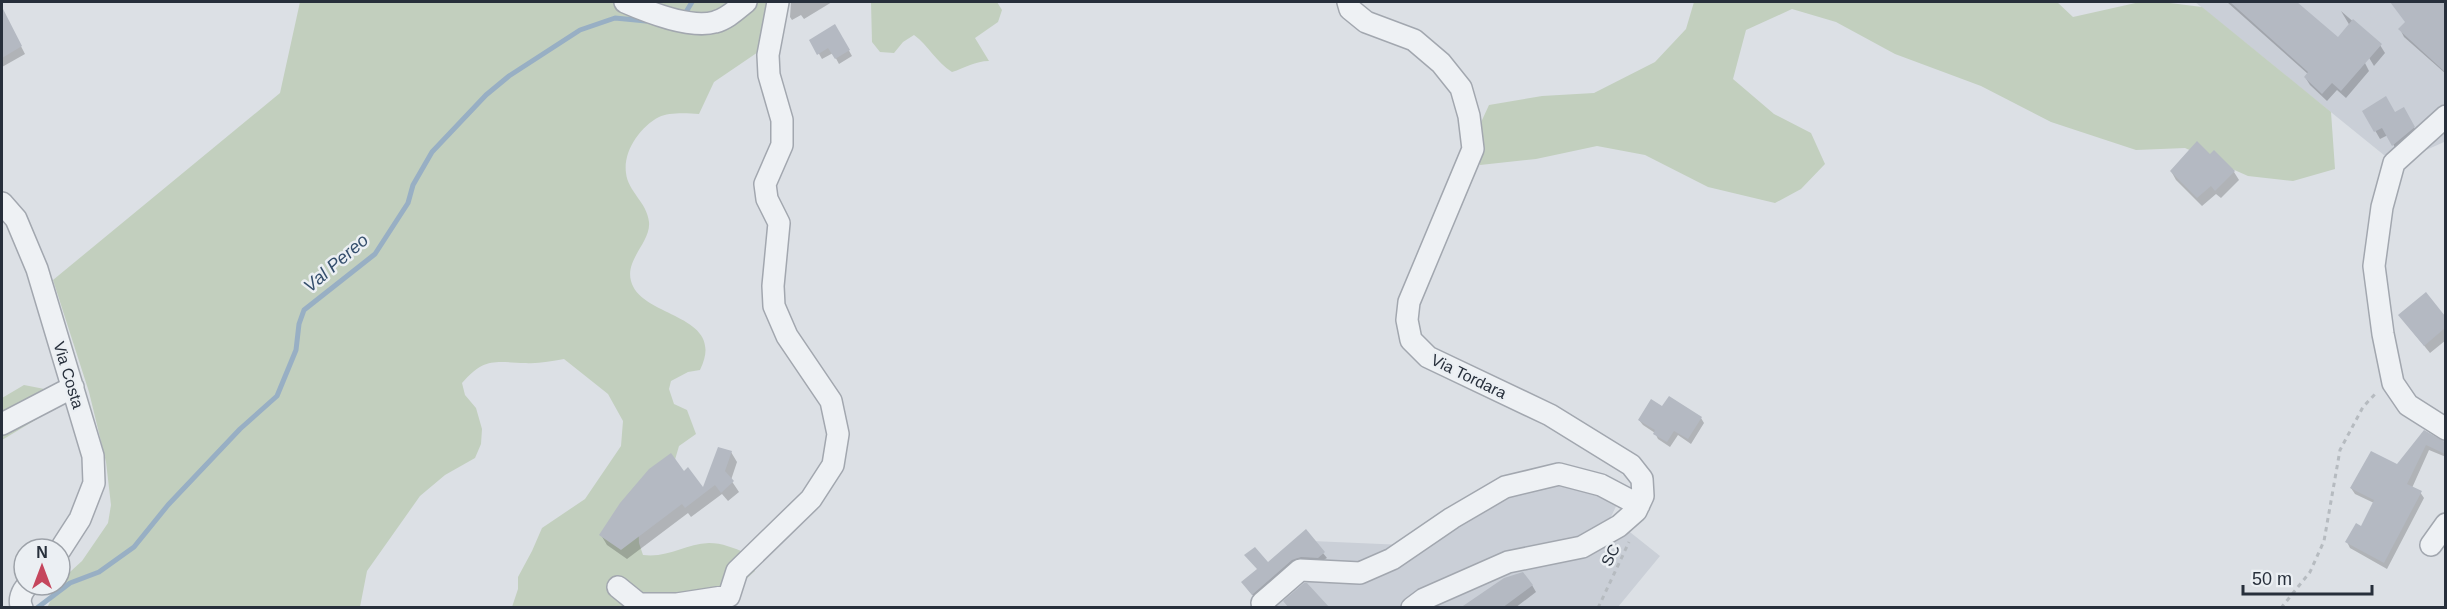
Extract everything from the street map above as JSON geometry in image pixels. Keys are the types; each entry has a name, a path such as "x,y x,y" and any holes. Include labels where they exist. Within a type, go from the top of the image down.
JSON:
{"street":[{"path":"625,2 651,14 687,22 714,23 728,16 746,2"},
{"path":"618,587 639,603 677,603 729,596 737,571 811,499 833,465 838,435 831,401 788,336 774,306 773,286 779,223 767,199 765,184 782,145 782,120 769,75 768,55 778,2"},
{"name":"Via Tordara","path":"1348,2 1350,9 1366,22 1414,40 1441,63 1461,88 1469,116 1473,149 1409,302 1407,320 1411,340 1428,357 1550,415 1631,465 1642,479 1643,496 1638,508"},
{"path":"2445,117 2394,163 2382,207 2374,266 2383,334 2393,383 2408,405 2445,429"},
{"name":"Via Costa","path":"2,203 16,219 37,269 93,456 94,483 80,519 68,537"},
{"path":"2,424 73,387"},
{"path":"1262,603 1300,570 1360,573 1392,560 1452,518 1505,487 1559,474 1601,484 1638,508 1619,526 1582,547 1508,562 1424,599 1412,608"},
{"path":"2431,545 2445,524"}],"path":[{"path":"2282,608 2310,572 2324,541 2340,450 2363,407 2392,374"},
{"name":"SC","path":"1598,608 1631,539 1638,508"}],"shaded area":[{"path":"2195,2 2445,2 2445,144 2444,142 2395,164"},
{"path":"1543,475 1618,502 1611,517 1660,556 1618,607 1262,608 1249,591 1312,541 1427,546 1462,517"}],"green space":[{"path":"300,2 641,4 645,2 771,2 773,42 714,82 699,114 668,114 652,121 634,140 626,165 627,180 645,209 649,222 646,237 632,265 631,281 638,293 650,303 693,327 702,337 705,351 700,370 688,372 671,381 669,389 674,404 687,410 696,434 679,446 672,470 638,521 639,543 643,555 661,555 709,543 746,553 755,571 717,606 512,607 518,589 518,577 542,528 585,499 621,446 623,421 608,394 564,359 535,363 491,363 477,369 462,383 465,395 476,408 482,429 481,444 475,458 445,475 420,496 367,571 360,607 47,608 52,597 72,597 72,570 82,561 108,523 111,505 106,462 89,392 53,280 280,93"},
{"path":"871,2 997,2 1002,10 998,22 975,38 989,61 975,63 952,72 941,64 914,35 903,42 894,53 880,52 872,42"},
{"path":"1694,2 2057,2 2073,17 2140,2 2202,7 2331,112 2335,169 2293,181 2248,176 2185,148 2136,150 2051,122 1981,86 1895,54 1836,22 1792,9 1746,30 1733,79 1774,114 1811,133 1825,164 1801,189 1775,203 1708,187 1645,155 1597,146 1536,159 1480,165 1477,131 1489,105 1542,96 1594,93 1655,62 1686,29"},
{"path":"24,385 65,393 37,419 2,440 2,398"}],"building":[{"path":"2230,2 2297,2 2338,37 2353,19 2382,44 2341,91 2332,83 2322,94 2304,77 2308,72"},
{"path":"2390,2 2445,2 2445,72 2398,29 2405,22"},
{"path":"2,7 22,46 2,58"},
{"path":"835,24 850,50 835,59 828,48 817,55 809,40"},
{"path":"2386,96 2395,112 2404,107 2415,127 2392,146 2382,128 2374,132 2362,111"},
{"path":"2197,141 2210,154 2214,150 2235,171 2215,191 2211,186 2197,198 2170,171"},
{"path":"2426,292 2445,316 2445,328 2424,346 2398,315"},
{"path":"1669,396 1702,417 1688,439 1674,431 1667,442 1653,434 1655,430 1638,420 1651,399 1662,406"},
{"path":"2424,430 2445,442 2445,454 2426,445 2407,484 2422,491 2384,563 2345,542 2356,523 2361,526 2374,500 2350,488 2371,451 2397,464"},
{"path":"718,447 732,451 725,471 734,481 721,493 715,485 685,508 682,504 621,550 599,535 620,503 649,469 671,453 684,471 688,467 703,487"},
{"path":"1306,529 1325,552 1318,558 1301,557 1292,560 1252,595 1241,582 1257,569 1244,555 1255,547 1268,562"},
{"path":"1523,572 1533,585 1502,608 1460,608 1504,578"},
{"path":"1307,583 1330,608 1289,608 1283,601"}],"waterway":[{"name":"Val Pereo","path":"683,17 692,2"},
{"name":"Val Pereo","path":"37,608 70,583 99,572 134,547 168,505 240,429 277,396 296,350 299,324 304,310 375,254 408,203 413,185 432,152 486,95 509,76 580,30 615,18 646,21"}]}
